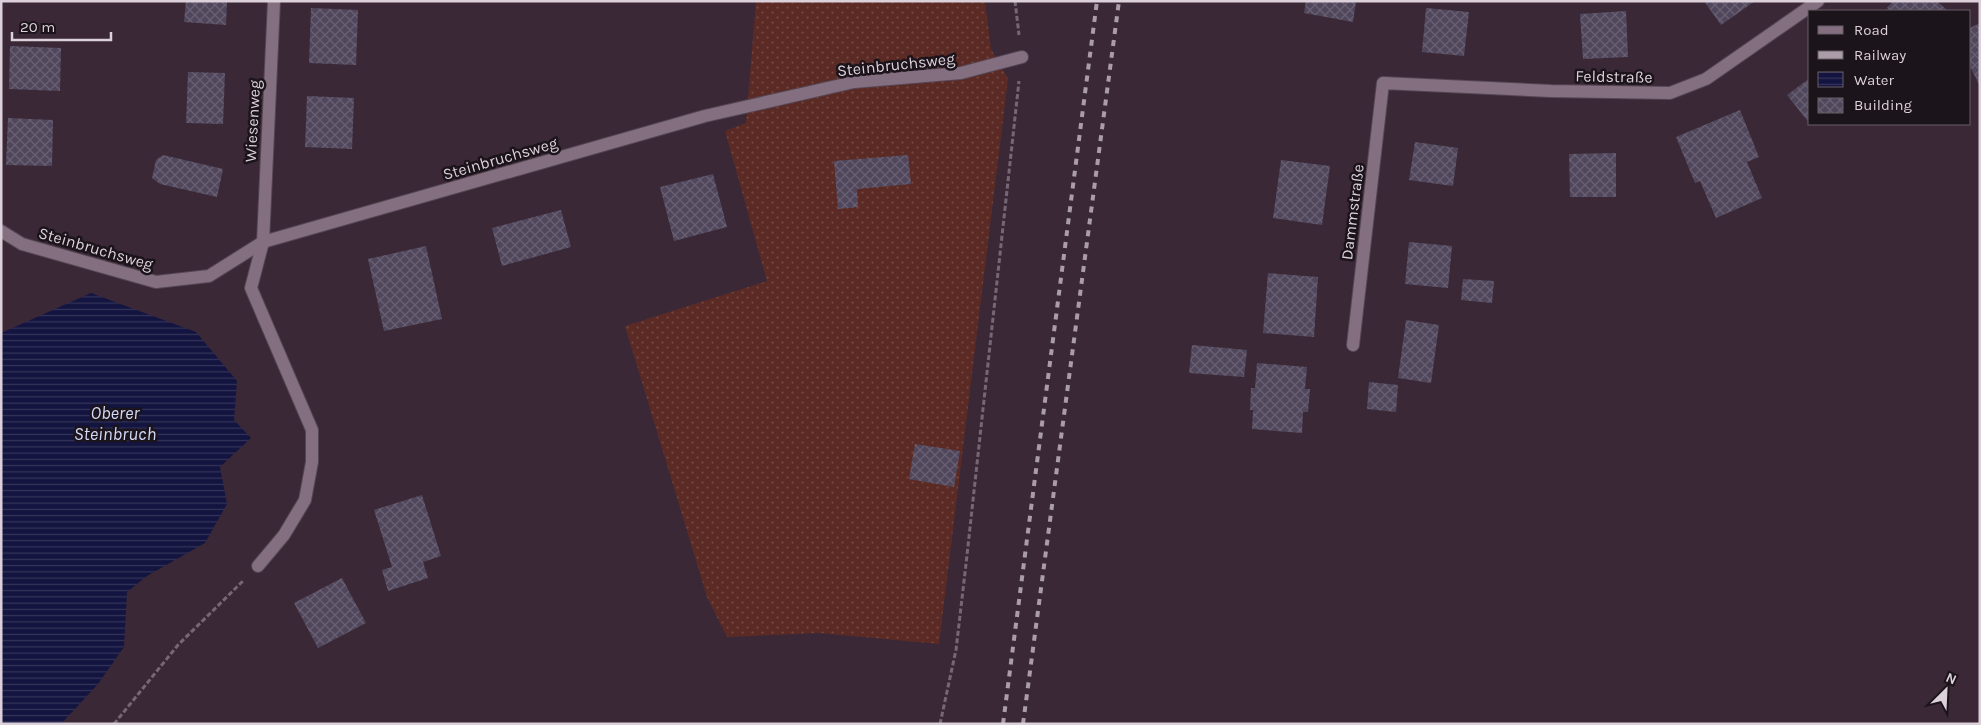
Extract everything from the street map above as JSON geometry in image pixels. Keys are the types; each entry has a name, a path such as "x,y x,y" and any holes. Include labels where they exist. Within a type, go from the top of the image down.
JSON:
{"street":[{"name":"Wiesenweg","path":"258,566 284,535 304,500 312,454 312,430 251,288 263,242 274,1"},
{"name":"Feldstraße","path":"1383,83 1551,91 1670,93 1706,79 1818,1"},
{"name":"Steinbruchsweg","path":"1,231 22,244 156,282 209,276 263,242 705,116 854,82 961,73 1022,57"},
{"name":"Dammstraße","path":"1352,345 1383,83"}],"path":[{"path":"940,724 956,650 1022,57 1015,1"},
{"path":"114,724 178,644 258,566"}],"shaded area":[{"path":"756,1 985,1 991,49 1008,79 939,644 819,633 727,637 707,597 625,326 767,281 725,131 746,123"}],"water":[{"name":"Oberer Steinbruch","path":"91,293 196,332 237,381 234,420 251,438 220,467 227,504 205,543 147,576 127,592 124,647 98,684 61,724 1,724 1,333"}],"building":[{"path":"186,1 227,1 226,25 184,22"},
{"path":"1306,1 1356,1 1353,22 1304,13"},
{"path":"1704,1 1755,1 1721,25"},
{"path":"1893,1 1937,1 1947,10 1890,10 1887,8"},
{"path":"311,8 358,10 356,65 309,63"},
{"path":"1426,8 1469,12 1464,56 1422,52"},
{"path":"1626,11 1628,57 1583,59 1580,14"},
{"path":"1980,23 1980,87 1971,68 1971,28"},
{"path":"10,46 61,48 60,91 9,89"},
{"path":"188,72 225,73 223,124 186,123"},
{"path":"1808,79 1808,121 1787,95"},
{"path":"307,96 354,98 352,149 305,147"},
{"path":"1740,110 1759,157 1747,162 1762,198 1716,218 1700,181 1695,183 1676,137"},
{"path":"8,118 53,120 52,166 6,165"},
{"path":"1415,142 1458,148 1453,186 1409,180"},
{"path":"1616,153 1616,197 1570,197 1569,154"},
{"path":"163,155 223,169 217,197 160,184 152,178 156,160"},
{"path":"908,155 911,184 857,189 858,207 838,209 834,161"},
{"path":"1281,160 1330,166 1322,225 1273,218"},
{"path":"713,174 727,227 674,241 660,187"},
{"path":"561,210 571,247 502,266 492,228"},
{"path":"1409,242 1452,246 1448,288 1405,284"},
{"path":"426,246 442,319 384,331 368,259"},
{"path":"1268,273 1318,277 1314,337 1263,333"},
{"path":"1463,279 1494,281 1492,303 1461,300"},
{"path":"1406,320 1439,325 1431,383 1398,378"},
{"path":"1192,345 1247,350 1244,377 1189,373"},
{"path":"1257,363 1307,367 1305,389 1310,389 1308,412 1303,412 1302,433 1252,429 1253,410 1250,410 1251,388 1255,388"},
{"path":"1369,382 1398,385 1396,412 1367,409"},
{"path":"915,444 960,451 954,487 909,479"},
{"path":"422,495 441,556 423,562 428,578 388,591 382,570 392,567 374,510"},
{"path":"342,578 366,623 318,648 294,603"}],"railway":[{"path":"1003,724 1097,1"},
{"path":"1023,724 1119,1"}]}
